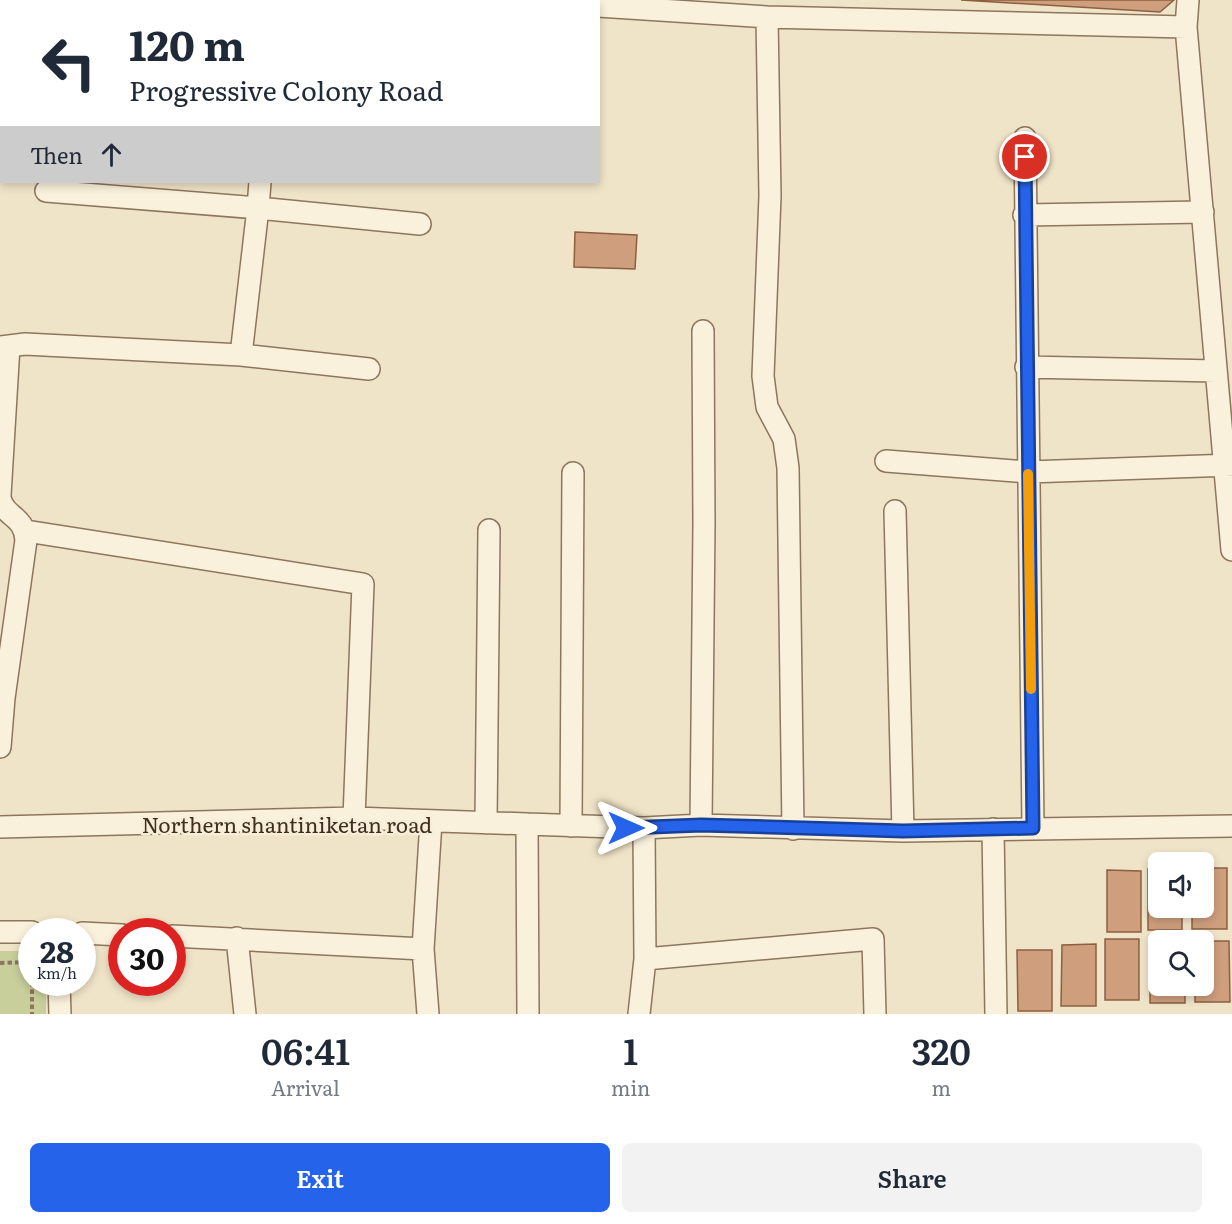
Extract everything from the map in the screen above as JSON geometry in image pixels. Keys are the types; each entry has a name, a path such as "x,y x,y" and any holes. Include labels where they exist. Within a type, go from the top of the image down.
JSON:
{"street":[{"path":"1188,0 1186,27 1216,370 1228,466 1232,550"},
{"path":"600,6 767,17 1186,27"},
{"path":"767,17 770,196 763,376 767,407 784,439 788,468 793,829"},
{"path":"1025,138 1024,215 1033,828"},
{"path":"241,355 260,183"},
{"path":"46,191 420,224"},
{"path":"1024,215 1203,212"},
{"path":"701,825 705,524 703,331"},
{"path":"0,747 9,604 26,531 21,521 4,508 0,497 4,347 26,344 241,355 369,369"},
{"path":"1026,367 1216,370"},
{"path":"886,461 1228,466"},
{"path":"570,826 573,473"},
{"path":"895,511 903,831"},
{"path":"486,823 489,530"},
{"path":"26,531 363,584 354,818"},
{"name":"Northern shantiniketan road","path":"0,827 354,818 644,828 701,825 903,831 1232,826"},
{"path":"428,1014 423,949 431,821"},
{"path":"528,824 528,1014"},
{"path":"639,1014 645,959 644,828"},
{"path":"993,829 996,1014"},
{"path":"0,932 18,932"},
{"path":"186,936 423,949"},
{"path":"237,938 245,1014"},
{"path":"645,959 873,939 875,1014"},
{"path":"59,996 60,1014"}],"path":[{"path":"0,963 18,962"},
{"path":"32,996 32,1014"}],"green space":[{"path":"0,951 18,951 18,996 46,996 46,1014 0,1014"}],"building":[{"path":"961,0 1174,0 1160,12"},
{"path":"575,232 637,235 635,269 574,267"},
{"path":"1214,868 1227,868 1227,929 1192,929 1192,918 1214,918"},
{"path":"1107,870 1141,871 1141,932 1107,932"},
{"path":"1148,918 1182,918 1182,930 1148,930"},
{"path":"1105,939 1139,939 1139,1000 1105,1000"},
{"path":"1214,941 1229,941 1230,1002 1195,1002 1195,996 1214,996"},
{"path":"1096,944 1096,1006 1061,1006 1062,945"},
{"path":"1017,950 1052,950 1052,1011 1018,1011"},
{"path":"1150,996 1185,996 1185,1003 1150,1003"}],"slow traffic":[{"path":"1028,474 1031,689"}],"route":[{"path":"626,828 701,825 903,831 1033,828 1025,157"}]}
